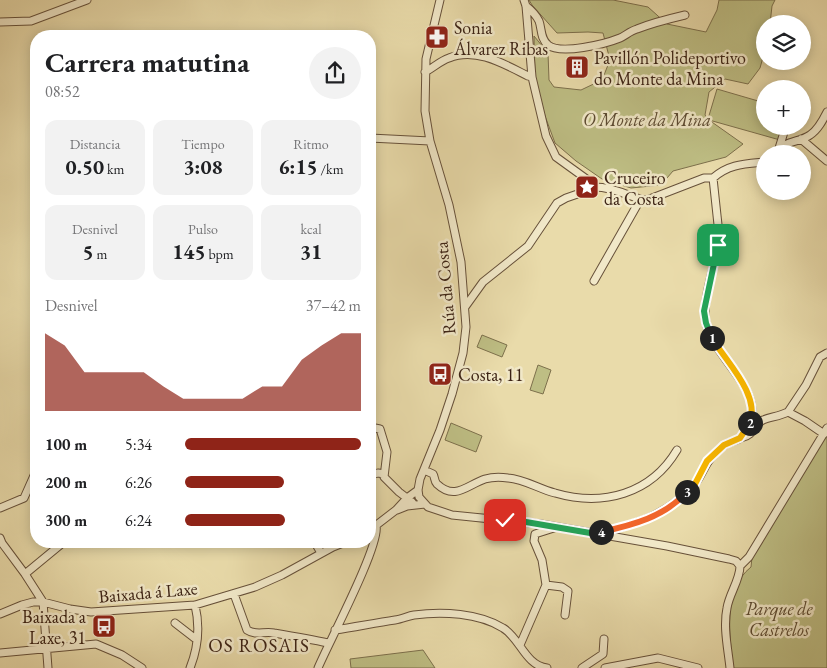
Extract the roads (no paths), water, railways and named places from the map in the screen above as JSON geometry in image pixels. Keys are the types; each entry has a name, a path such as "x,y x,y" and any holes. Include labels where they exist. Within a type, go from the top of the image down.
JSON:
{"street":[{"path":"0,22 31,21 87,0"},
{"name":"Rúa da Costa","path":"418,493 420,479 440,430 460,364 465,340 465,307 461,262 449,205 430,141 425,102 425,72 430,38 440,0"},
{"path":"525,3 539,22 541,34 545,41 553,48 561,49 602,45 621,38 634,30 685,15"},
{"path":"525,3 532,77 546,136 553,152 561,161 592,183 594,187"},
{"path":"425,72 451,56 475,56 495,60 532,77"},
{"path":"782,145 801,139 816,130 827,112"},
{"path":"376,138 430,141"},
{"path":"801,139 827,161"},
{"path":"465,307 483,282 528,246 556,203 566,198 594,187 603,187 634,196 640,200 655,198 704,178 712,178 731,166 756,163"},
{"path":"712,178 719,234 706,302 705,317 712,338 745,388 751,402 752,418 748,428 740,438"},
{"path":"594,281 640,200"},
{"path":"596,534 626,527 659,514 683,497 695,484 707,461 724,445 749,436 763,420 788,412 806,385 820,357 827,353"},
{"path":"740,566 749,557 825,431 788,412"},
{"path":"376,427 380,429 387,452 385,479 409,502 424,504 433,509 459,516 516,520 736,561 740,566 740,573 727,606 726,618 730,668"},
{"path":"424,470 433,474 437,484 447,491 453,492 485,479 497,477 520,480 572,497 607,497 633,491 653,478 671,460 677,450"},
{"path":"376,474 384,474"},
{"path":"0,508 24,498 30,484"},
{"path":"376,526 409,502 418,493 424,504"},
{"path":"520,645 546,585 542,560 534,538 535,534 557,527"},
{"path":"0,538 43,602 48,668"},
{"path":"25,574 57,548"},
{"path":"318,548 321,553"},
{"name":"Baixada á Laxe","path":"0,614 33,602 43,602 91,612 196,605 255,587 332,548"},
{"path":"318,668 372,548"},
{"path":"546,585 562,587 568,591 565,615"},
{"path":"234,594 247,630 250,632 256,634 272,632 328,643"},
{"path":"190,668 197,640 198,617 196,605"},
{"path":"335,630 413,616 436,614 466,615 489,621 505,629 534,664 546,668"},
{"path":"175,623 197,640"},
{"path":"582,668 603,654 604,639"},
{"path":"0,653 96,644 122,655 142,668"},
{"path":"605,668 658,658 698,668"}],"place":[{"name":"Sonia Álvarez Ribas","path":"437,37"},
{"name":"Pavillón Polideportivo do Monte da Mina","path":"577,67"},
{"name":"Cruceiro da Costa","path":"587,187"},
{"name":"Costa, 11","path":"440,374"},
{"name":"Baixada a Laxe, 31","path":"104,626"}],"district":[{"name":"OS ROSAIS","path":"259,645"}],"park label":[{"name":"O Monte da Mina","path":"647,119"},
{"name":"Parque de Castrelos","path":"779,618"}]}
